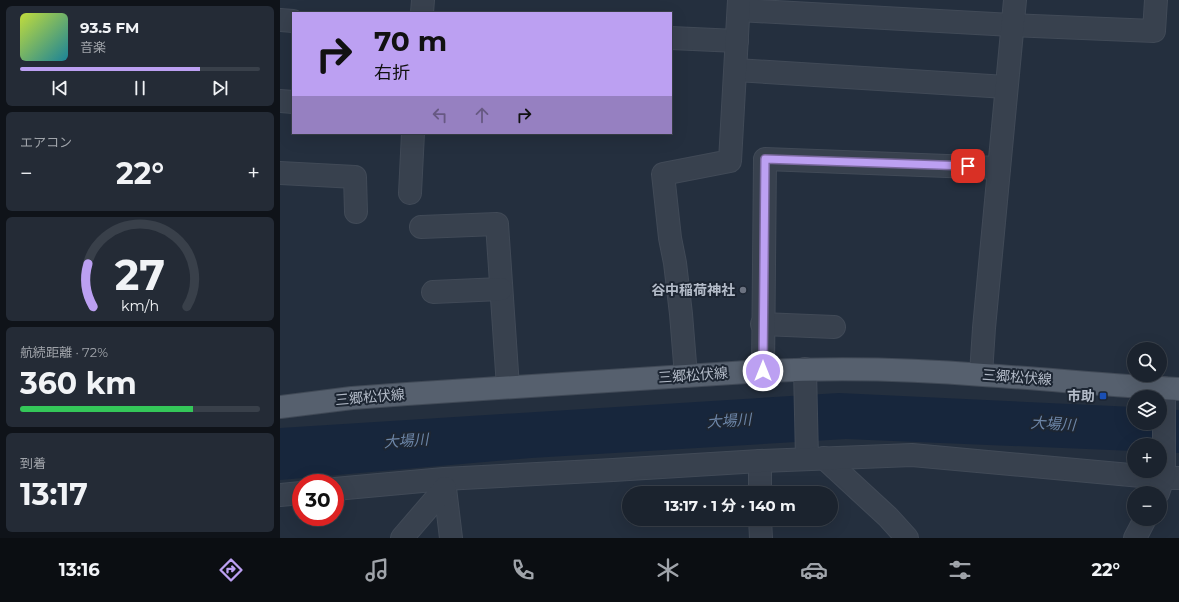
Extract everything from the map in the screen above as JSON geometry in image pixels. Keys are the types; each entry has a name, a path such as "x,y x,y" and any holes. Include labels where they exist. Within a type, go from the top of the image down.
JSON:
{"main road":[{"name":"三郷松伏線","path":"280,407 406,394 763,371 805,377 885,370 981,374 1169,394"}],"street":[{"path":"422,12 423,0"},
{"path":"981,374 1015,0"},
{"path":"686,376 681,314 675,262 668,226 663,174 730,162 739,5 1012,25 1154,31 1156,0"},
{"path":"280,20 292,21"},
{"path":"672,38 737,41"},
{"path":"736,70 1006,87"},
{"path":"280,101 292,102"},
{"path":"410,193 413,134"},
{"path":"763,371 762,324 765,159 999,168"},
{"path":"280,173 354,177 356,212"},
{"path":"421,227 497,224 508,387"},
{"path":"433,292 501,289"},
{"path":"762,324 834,328"},
{"path":"805,377 813,455 888,517 907,538"},
{"path":"344,489 760,461 813,455 912,455 1166,479 1169,394"},
{"path":"760,461 760,486"},
{"path":"402,538 445,483"},
{"path":"445,483 451,538"},
{"path":"280,495 292,493"},
{"path":"760,526 761,538"},
{"path":"1135,538 1141,526"}],"water":[{"name":"大場川","path":"839,393 1127,407 1127,430 1167,430 1167,409 1179,410 1179,453 1167,452 1167,438 1127,438 1127,451 846,439 531,458 344,474 292,474 292,479 280,480 280,428"}],"place":[{"name":"谷中稲荷神社","path":"743,290"},
{"name":"市助","path":"1103,396"}],"route":[{"path":"763,371 762,324 765,159 968,166"}]}
